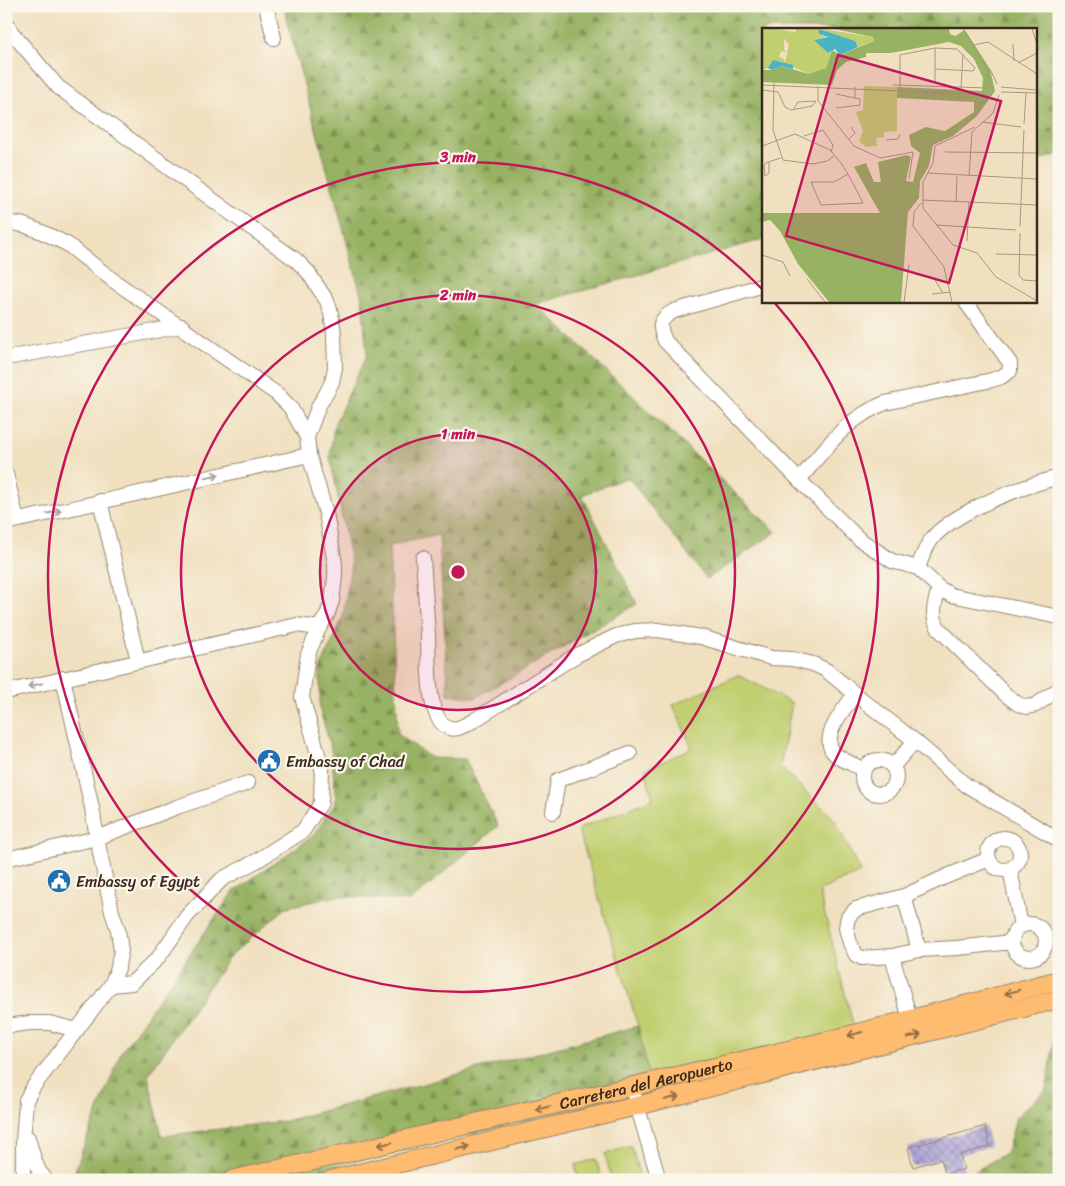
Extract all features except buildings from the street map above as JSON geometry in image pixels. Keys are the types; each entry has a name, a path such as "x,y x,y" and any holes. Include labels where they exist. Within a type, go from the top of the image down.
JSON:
{"main road":[{"name":"Carretera del Aeropuerto","path":"232,1180 840,1038 1059,980"},
{"name":"Carretera del Aeropuerto","path":"330,1180 637,1106 1059,999"},
{"path":"434,1132 438,1153"}],"street":[{"path":"266,6 274,38"},
{"path":"6,23 12,34 58,87 296,260 308,272 324,296 331,313 335,368 332,382 319,405 307,437"},
{"path":"6,222 24,225 67,244 114,281 182,326 277,394 290,407 307,437 309,455 326,513 332,543 335,570 332,601 327,616 319,628 308,654 302,698 322,768 321,804 303,831 258,860 222,879 187,916 158,958 132,983 110,985"},
{"path":"762,286 674,311 664,316 661,332 665,341 799,480 859,539 892,561 918,568 939,588 951,595 1059,617"},
{"path":"799,480 837,435 855,419 872,409 886,403 992,380 1010,371 1010,363 966,302"},
{"path":"6,358 182,326"},
{"path":"6,474 12,522 309,455"},
{"path":"918,568 922,555 931,539 949,522 981,504 1027,485 1059,477"},
{"path":"100,501 138,661"},
{"path":"423,558 429,680 434,708 441,722 446,727 457,729 472,721 575,656 616,636 635,631 658,630 701,637 771,658 792,659 813,664 826,670 915,741 966,785 1059,840"},
{"path":"939,588 934,614 935,622 939,629 1005,694 1018,704 1027,707 1036,705 1059,689"},
{"path":"6,692 297,625 319,628"},
{"path":"46,1180 34,1160 25,1128 26,1100 46,1069 110,985 118,968 120,951 118,930 112,912 92,808 63,678"},
{"path":"855,694 832,728 828,742 836,755 864,770"},
{"path":"893,766 915,741"},
{"path":"554,812 558,780 630,753"},
{"path":"877,760 889,762 896,771 897,776 894,787 890,792 884,794 873,794 868,791 862,781 864,770 867,765 877,760"},
{"path":"6,859 97,838 248,783"},
{"path":"1014,840 1022,819"},
{"path":"1004,837 1014,840 1020,848 1020,858 1015,867 1000,870 991,864 989,849 991,844 995,840 1004,837"},
{"path":"989,859 904,896 856,909 848,917 846,928 856,955 862,958 892,956 919,950 1012,942"},
{"path":"1010,869 1021,926"},
{"path":"904,896 919,950"},
{"path":"1027,924 1038,926 1045,935 1046,940 1045,946 1038,955 1027,958 1017,952 1012,942 1014,933 1021,926 1027,924"},
{"path":"892,956 910,1020"},
{"path":"6,1026 49,1023 77,1030"},
{"path":"632,1088 659,1180"},
{"path":"23,1180 25,1128"}],"green space":[{"path":"284,6 1059,6 1059,154 1038,160 1038,28 762,28 762,240 536,304 776,532 707,579 628,477 582,495 637,604 475,698 448,694 439,535 389,546 398,734 431,758 465,759 498,826 410,901 338,896 287,907 230,956 148,1075 162,1136 285,1121 638,1026 652,1091 283,1180 72,1180 121,1053 233,892 313,836 336,802 331,749 320,710 320,669 343,618 351,563 330,457 334,425 367,355 362,298"},
{"path":"738,675 792,703 780,767 835,820 860,872 819,891 858,1044 652,1091 638,1026 578,829 653,799 645,770 692,748 673,705"},
{"path":"1059,992 1059,1180 961,1180 1007,1152 1016,1117 1046,1090 1056,1029 1052,993"},
{"path":"631,1146 641,1180 612,1180 605,1154"},
{"path":"596,1159 602,1180 579,1180 575,1165"}],"place":[{"name":"Embassy of Chad","path":"269,761"},
{"name":"Embassy of Egypt","path":"59,881"}]}
